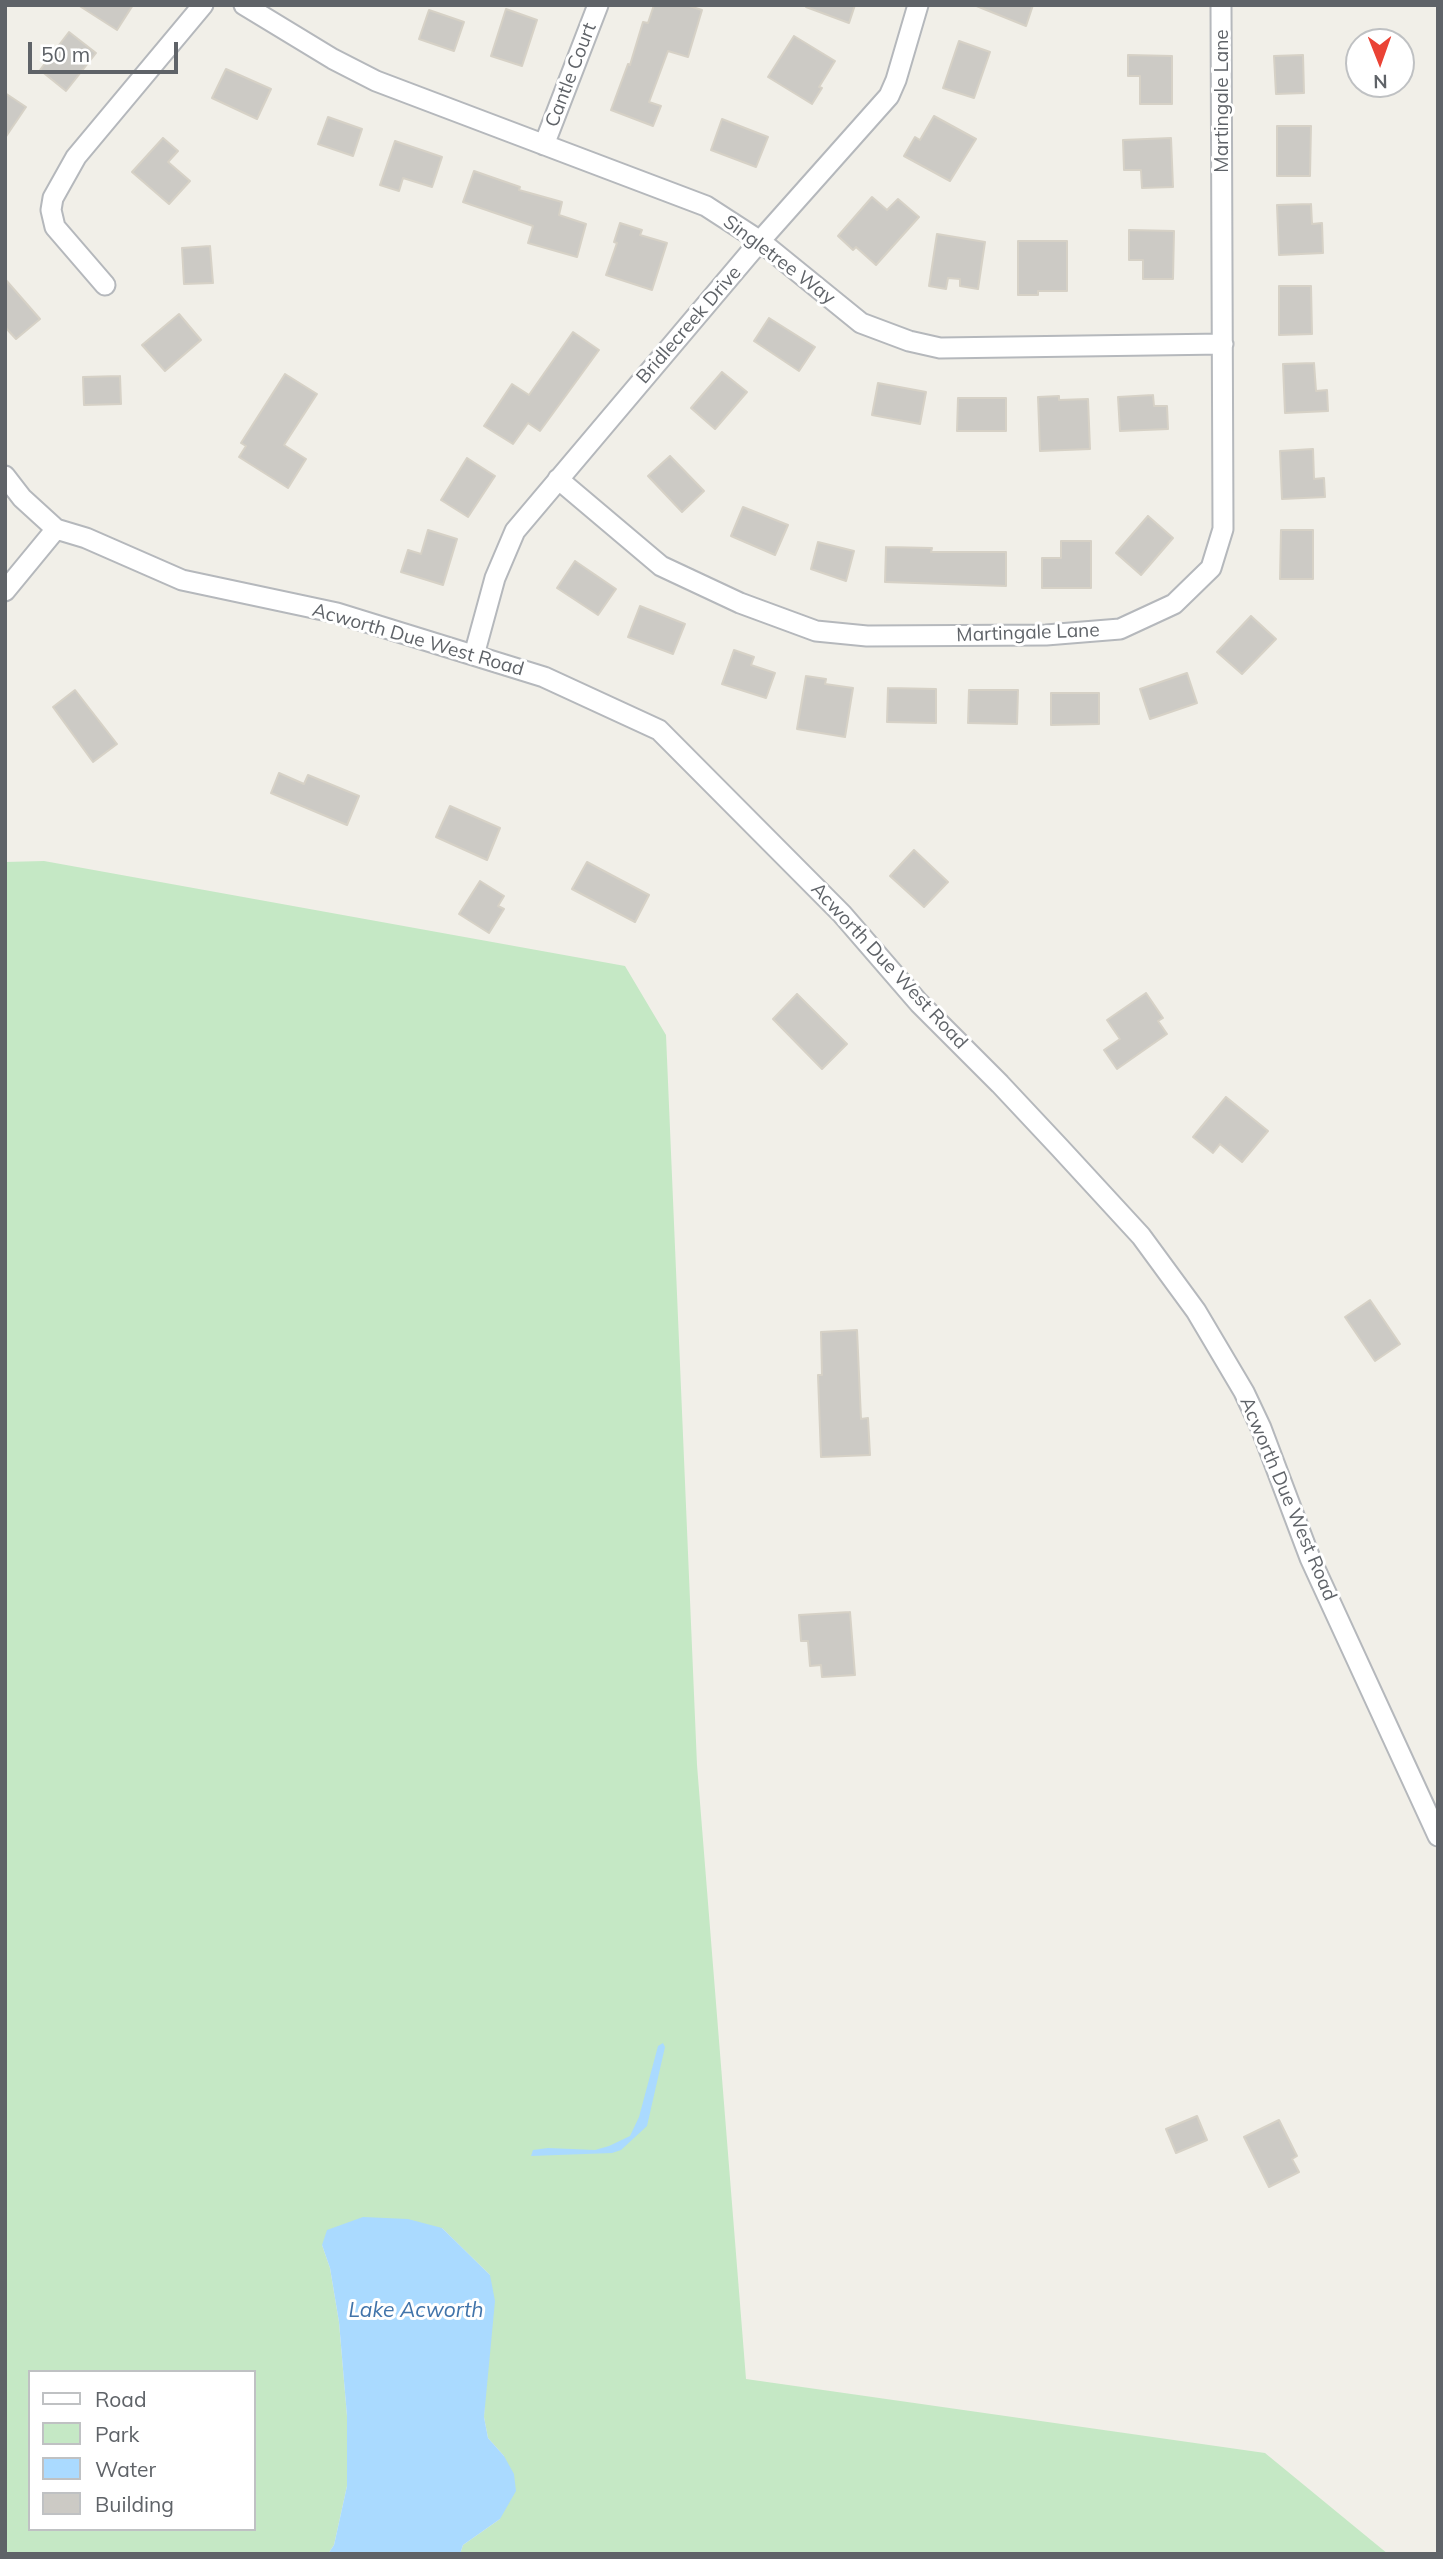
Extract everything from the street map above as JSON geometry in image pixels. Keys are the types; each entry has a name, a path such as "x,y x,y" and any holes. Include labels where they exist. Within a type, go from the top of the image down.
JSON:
{"street":[{"path":"105,285 55,227 51,210 53,198 76,157 203,5"},
{"name":"Singletree Way","path":"244,5 333,59 376,81 706,205 760,242 861,323 909,341 940,348 1223,344"},
{"name":"Cantle Court","path":"544,145 597,5"},
{"name":"Bridlecreek Drive","path":"474,654 495,578 515,531 760,242 889,96 918,5"},
{"name":"Martingale Lane","path":"558,478 661,566 740,603 816,631 867,636 1046,635 1120,629 1174,604 1211,568 1223,529 1221,5"},
{"name":"Acworth Due West Road","path":"5,476 22,498 56,528 86,538 182,580 337,613 474,654 544,677 659,730 842,914 919,1003 1000,1084 1142,1236 1196,1311 1255,1416 1310,1558 1438,1836"},
{"path":"5,591 56,528"}],"green space":[{"path":"44,861 625,966 666,1035 697,1765 746,2379 1265,2453 1388,2554 460,2554 463,2545 500,2519 504,2456 488,2438 484,2417 490,2275 442,2228 322,2245 330,2268 339,2322 347,2416 347,2486 334,2545 328,2554 5,2554 5,862"}],"water":[{"path":"663,2043 665,2047 647,2126 621,2150 612,2153 531,2156 533,2150 548,2148 595,2150 630,2136 639,2117 658,2046"},
{"name":"Lake Acworth","path":"363,2217 408,2219 442,2228 490,2275 495,2301 484,2417 488,2438 504,2456 514,2474 516,2491 500,2519 463,2545 460,2554 328,2554 334,2545 347,2486 347,2416 339,2322 330,2268 322,2245 327,2230"}],"building":[{"path":"78,5 133,5 117,30"},
{"path":"654,5 686,5 702,10 688,57 668,51 649,102 661,106 653,126 611,110 628,64 630,65 643,22 648,23"},
{"path":"806,5 855,5 849,23"},
{"path":"974,5 1033,5 1026,26"},
{"path":"506,9 537,20 522,66 491,56"},
{"path":"429,10 464,22 454,51 419,39"},
{"path":"69,32 96,53 66,91 40,70"},
{"path":"794,36 835,61 812,104 768,77"},
{"path":"959,41 990,52 974,98 943,88"},
{"path":"1128,55 1172,56 1172,104 1140,104 1140,76 1128,76"},
{"path":"1303,55 1304,93 1276,94 1274,56"},
{"path":"226,69 271,89 257,119 212,98"},
{"path":"5,93 26,107 5,138"},
{"path":"934,116 976,139 950,181 904,156 915,137 920,140"},
{"path":"328,117 362,129 353,156 318,144"},
{"path":"722,119 768,137 756,167 711,150"},
{"path":"1277,126 1311,126 1310,176 1277,176"},
{"path":"163,138 178,151 168,162 190,181 169,204 132,172"},
{"path":"1171,138 1173,187 1142,188 1141,170 1124,170 1123,140"},
{"path":"395,141 442,157 432,187 403,178 399,191 380,185"},
{"path":"474,171 520,187 519,190 562,202 559,215 586,224 577,257 528,243 533,226 463,202"},
{"path":"872,197 887,210 898,199 919,217 876,265 856,247 853,250 838,236"},
{"path":"1311,204 1312,224 1322,223 1323,253 1279,255 1277,205"},
{"path":"620,223 642,230 640,235 667,243 652,290 606,275 617,243 614,242"},
{"path":"1129,230 1174,231 1173,279 1143,279 1143,260 1129,260"},
{"path":"937,234 985,242 978,289 960,286 960,279 948,278 946,289 929,286"},
{"path":"1018,241 1067,241 1067,291 1038,291 1038,295 1018,295"},
{"path":"210,246 213,283 184,284 182,248"},
{"path":"5,279 40,319 16,339 5,327"},
{"path":"1279,286 1311,286 1312,334 1279,335"},
{"path":"179,314 201,340 165,371 142,345"},
{"path":"769,318 815,347 799,371 754,341"},
{"path":"573,332 599,350 540,431 528,423 513,444 484,426 512,384 529,395"},
{"path":"1314,363 1316,391 1327,390 1328,411 1285,413 1283,364"},
{"path":"722,372 747,392 715,429 691,408"},
{"path":"285,374 317,394 284,445 306,459 288,488 239,457 246,446 241,443"},
{"path":"120,376 121,404 84,405 83,377"},
{"path":"878,383 926,392 920,424 872,415"},
{"path":"1153,395 1154,406 1167,406 1168,429 1120,431 1118,397"},
{"path":"1059,396 1059,400 1088,399 1090,449 1040,451 1038,397"},
{"path":"958,398 1006,398 1006,431 957,431"},
{"path":"1313,449 1314,479 1324,478 1325,497 1282,499 1280,451"},
{"path":"670,456 704,491 682,512 648,476"},
{"path":"467,458 495,476 468,517 441,500"},
{"path":"743,507 788,525 775,555 731,536"},
{"path":"1148,516 1173,538 1141,575 1116,553"},
{"path":"428,530 457,539 443,585 401,572 408,550 421,554"},
{"path":"1281,530 1313,530 1313,579 1280,579"},
{"path":"1061,541 1091,541 1091,588 1042,588 1042,558 1061,558"},
{"path":"818,542 854,551 846,581 811,569"},
{"path":"886,547 932,548 931,552 1006,552 1006,586 885,582"},
{"path":"575,561 616,589 598,615 557,588"},
{"path":"640,606 685,624 673,654 628,637"},
{"path":"1251,616 1276,639 1242,674 1217,652"},
{"path":"734,650 754,657 751,665 775,673 766,698 722,684"},
{"path":"1187,673 1197,703 1150,719 1140,689"},
{"path":"806,676 826,679 825,684 853,688 845,737 797,729"},
{"path":"888,688 936,689 936,723 887,722"},
{"path":"75,690 117,744 93,762 53,707"},
{"path":"969,690 1018,690 1017,724 968,723"},
{"path":"1051,693 1099,693 1099,724 1051,725"},
{"path":"279,773 304,784 308,775 359,796 347,825 271,793"},
{"path":"450,806 500,828 487,860 436,837"},
{"path":"914,850 948,882 924,907 890,876"},
{"path":"587,862 649,895 635,922 572,889"},
{"path":"480,881 504,896 498,906 504,909 489,933 459,914"},
{"path":"1146,993 1163,1018 1158,1021 1167,1034 1117,1069 1104,1050 1120,1039 1107,1020"},
{"path":"797,994 847,1044 822,1069 773,1019"},
{"path":"1226,1097 1268,1131 1242,1162 1220,1144 1213,1153 1193,1137"},
{"path":"1370,1300 1400,1344 1375,1361 1345,1317"},
{"path":"857,1330 861,1419 868,1418 870,1455 821,1457 818,1375 822,1375 821,1332"},
{"path":"850,1612 855,1675 822,1677 821,1665 810,1666 808,1641 801,1641 799,1615"},
{"path":"1197,2116 1207,2140 1176,2153 1166,2129"},
{"path":"1279,2120 1297,2156 1292,2159 1299,2172 1269,2187 1244,2137"}]}
